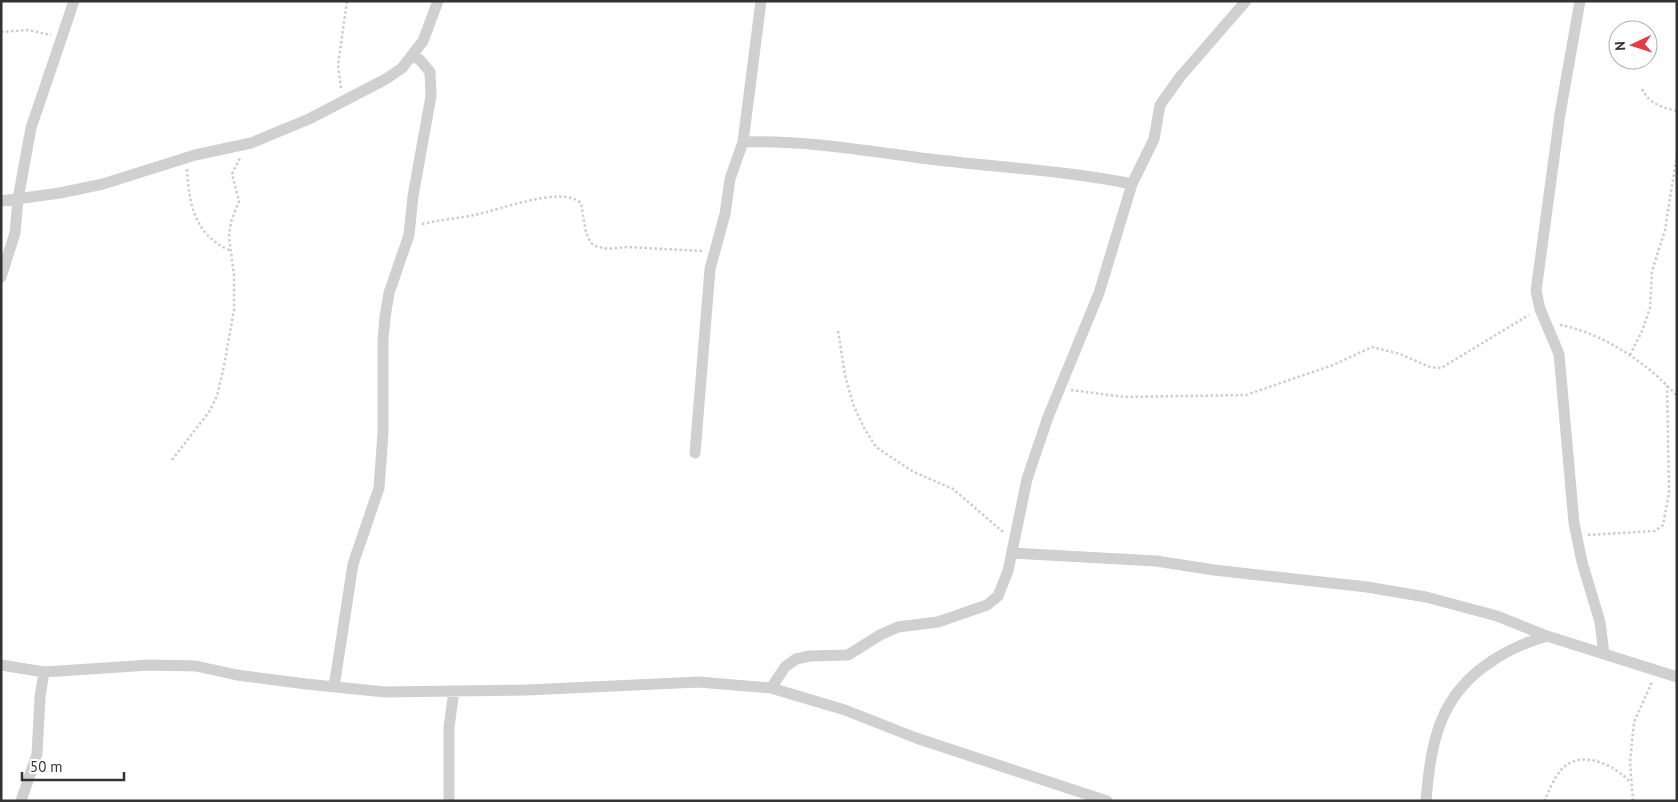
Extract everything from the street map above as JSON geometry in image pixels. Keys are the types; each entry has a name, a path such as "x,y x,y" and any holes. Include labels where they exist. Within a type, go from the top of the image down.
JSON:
{"street":[{"path":"1,277 15,233 18,199 31,128 74,1"},
{"path":"1,201 103,184 186,158 251,143 343,102 386,79 402,68 423,40 438,1"},
{"path":"695,453 706,296 714,251 725,214 730,179 743,142 761,1"},
{"path":"771,688 785,667 796,659 810,656 848,656 880,635 898,627 934,623 991,602 1000,592 1012,553 1027,479 1060,388 1099,293 1132,184 1152,144 1160,105 1169,91 1246,1"},
{"path":"1580,1 1560,114 1536,291 1540,309 1557,346 1561,367 1569,484 1582,562 1598,614 1604,654"},
{"path":"334,687 353,564 379,488 383,433 382,340 385,317 389,292 410,227 413,196 432,86 430,72 420,60 412,56"},
{"path":"743,142 786,142 878,151 1096,177 1132,184"},
{"path":"1012,553 1156,561 1214,570 1385,590 1455,603 1497,616 1547,636 1658,672 1677,676"},
{"path":"1426,801 1433,747 1440,721 1456,691 1474,673 1513,647 1547,636"},
{"path":"1,665 44,672 180,665 334,687 385,692 527,690 699,682 771,688 845,710 916,738 1108,801"},
{"path":"21,801 36,754 44,672"},
{"path":"449,801 449,727 454,691"}],"path":[{"path":"343,102 338,66 347,1"},
{"path":"1,32 28,30 60,38"},
{"path":"1642,89 1649,100 1677,111"},
{"path":"172,460 197,430 217,396 234,310 234,275 229,250 229,229 239,201 232,174 243,152 251,143"},
{"path":"1630,355 1650,308 1652,271 1666,230 1677,154"},
{"path":"186,158 189,198 196,219 210,239 229,250"},
{"path":"410,227 474,215 527,202 564,197 573,198 581,203 588,238 601,248 627,246 683,251 714,251"},
{"path":"1060,388 1116,396 1246,395 1333,365 1372,347 1400,354 1430,367 1440,368 1540,309"},
{"path":"1546,322 1587,334 1630,355 1667,384 1677,396"},
{"path":"838,331 845,375 853,404 864,428 876,447 912,471 953,489 1014,541"},
{"path":"1577,536 1655,531 1661,528 1669,493 1667,384"},
{"path":"1632,801 1630,762 1634,722 1658,672"},
{"path":"1544,801 1561,770 1579,761 1588,760 1609,766 1621,772 1631,783"}]}
